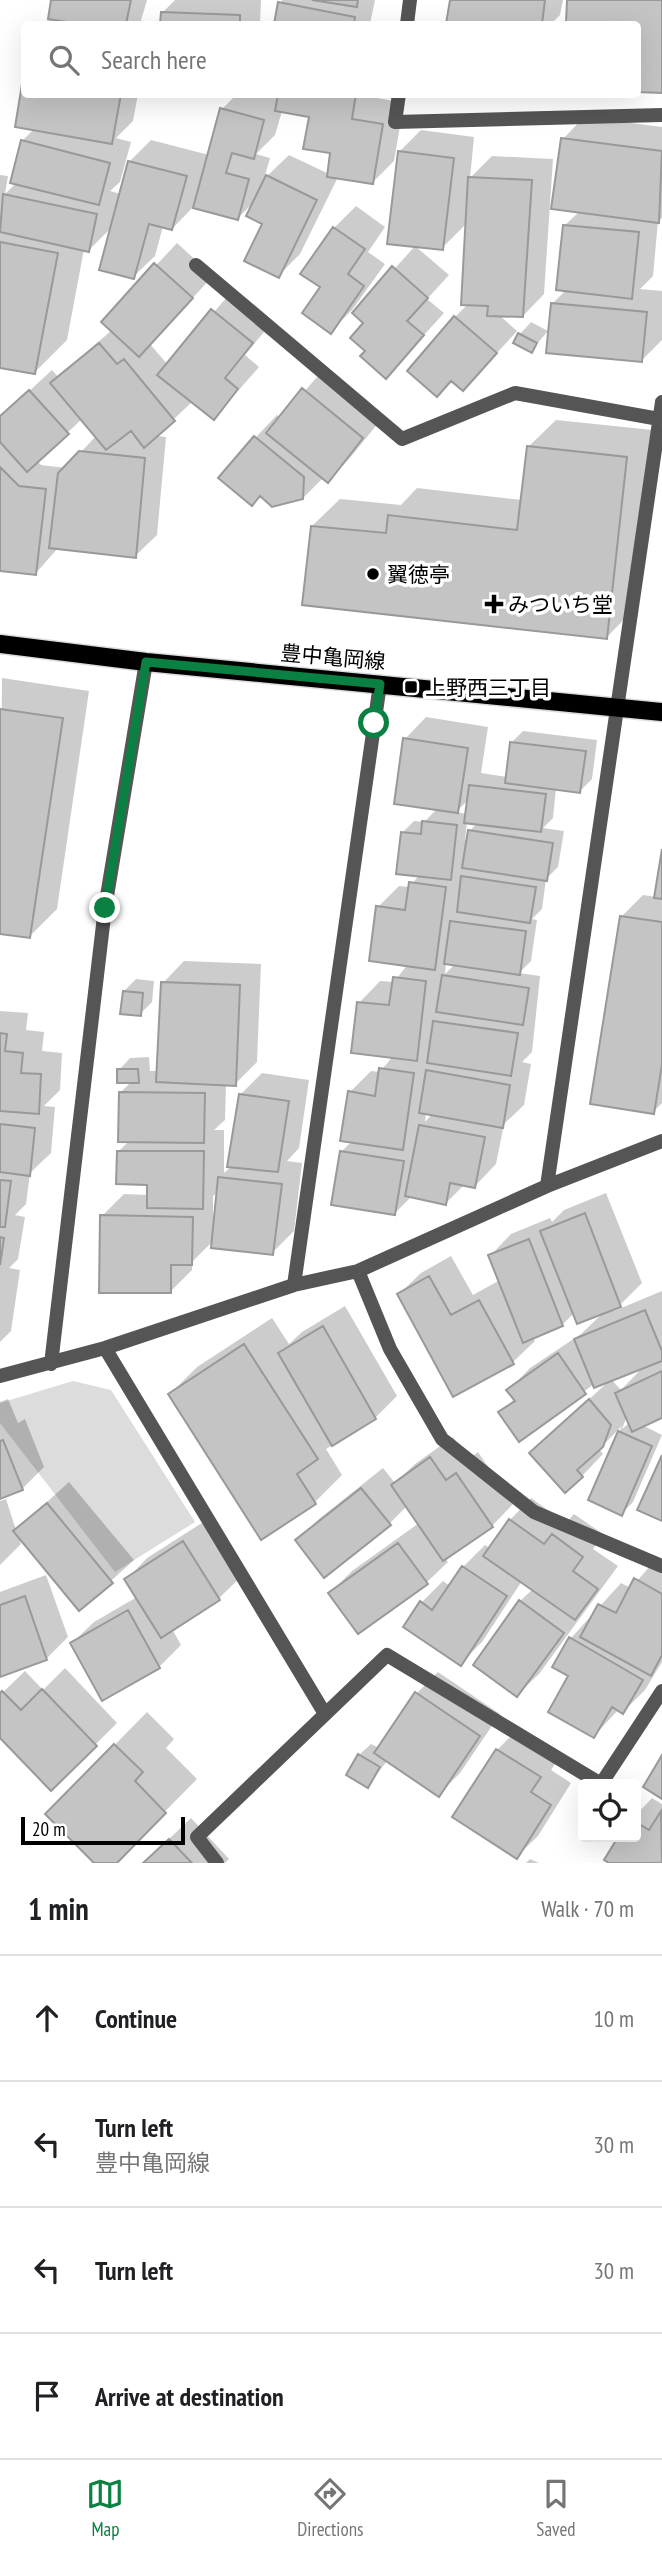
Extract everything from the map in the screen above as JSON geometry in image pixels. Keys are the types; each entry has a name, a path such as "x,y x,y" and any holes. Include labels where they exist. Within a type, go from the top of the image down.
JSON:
{"main road":[{"name":"豊中亀岡線","path":"0,644 146,662 617,710 662,712"}],"street":[{"path":"407,21 410,0"},
{"path":"398,98 395,122 662,115"},
{"path":"196,265 402,439 515,393 659,419"},
{"path":"547,1186 662,402"},
{"path":"51,1364 105,908 146,662"},
{"path":"294,1285 380,684"},
{"path":"0,1376 105,1348 294,1285 358,1271 547,1186 662,1141"},
{"path":"358,1271 390,1349 442,1439 534,1512 662,1566"},
{"path":"105,1348 325,1714"},
{"path":"217,1863 197,1837 387,1655 601,1784 662,1691"}],"shaded area":[{"path":"73,1381 111,1390 195,1522 115,1572 0,1423 0,1403"}],"building":[{"path":"51,0 131,0 127,21 48,19"},
{"path":"312,0 358,0 357,7"},
{"path":"450,0 545,0 542,21 446,21"},
{"path":"567,0 662,0 662,93 641,92 641,21 566,21"},
{"path":"278,2 355,17 354,21 275,21"},
{"path":"161,12 240,15 240,21 160,21"},
{"path":"21,90 21,98 120,98 112,144 15,127"},
{"path":"277,98 355,98 352,119 383,124 373,184 327,177 330,153 303,149 309,117 275,111"},
{"path":"220,108 264,120 254,159 232,153 226,173 249,179 238,220 193,208"},
{"path":"561,138 662,151 659,223 551,209"},
{"path":"21,140 110,163 99,205 10,183"},
{"path":"398,151 454,158 443,250 387,244"},
{"path":"128,161 187,176 172,230 149,224 134,279 99,270"},
{"path":"266,175 317,200 279,278 244,261 262,224 246,216"},
{"path":"468,177 532,180 523,317 487,316 488,306 461,305"},
{"path":"3,194 97,214 89,252 0,232"},
{"path":"563,225 639,232 632,299 556,290"},
{"path":"333,227 365,249 348,274 364,286 331,334 302,313 320,287 300,274"},
{"path":"0,242 58,253 35,374 0,368"},
{"path":"154,263 193,298 139,357 101,322"},
{"path":"392,266 428,298 407,321 424,335 386,379 360,356 365,351 350,338 363,323 352,313"},
{"path":"551,303 647,312 642,362 546,353"},
{"path":"211,309 253,343 225,378 238,389 214,420 157,375"},
{"path":"454,316 497,353 463,391 451,381 437,397 407,371"},
{"path":"518,333 537,343 532,353 513,343"},
{"path":"99,343 117,364 124,359 175,421 144,448 131,431 106,450 50,383"},
{"path":"302,388 363,438 328,483 266,433"},
{"path":"29,390 69,434 27,472 0,442 0,416"},
{"path":"254,436 304,477 303,499 272,507 260,496 252,506 218,478"},
{"path":"527,446 627,457 607,639 302,605 311,526 386,533 388,515 517,530"},
{"path":"79,451 145,458 136,558 49,548 58,473"},
{"path":"0,467 19,486 46,489 36,575 0,571"},
{"path":"0,709 63,718 30,938 0,934"},
{"path":"403,738 468,748 458,813 394,804"},
{"path":"510,742 586,751 580,793 505,783"},
{"path":"469,785 546,794 541,832 464,823"},
{"path":"422,821 457,825 451,880 396,874 401,832 421,834"},
{"path":"468,830 553,843 547,881 462,868"},
{"path":"662,849 662,899 654,898"},
{"path":"461,876 536,887 530,923 457,912"},
{"path":"409,882 446,887 435,970 369,961 376,906 405,910"},
{"path":"620,916 662,922 662,1065 654,1114 590,1104"},
{"path":"450,921 526,931 520,975 444,964"},
{"path":"442,975 529,988 523,1025 436,1012"},
{"path":"393,977 426,981 417,1061 351,1053 357,1002 389,1005"},
{"path":"161,982 240,985 236,1086 156,1082"},
{"path":"123,991 143,993 141,1016 120,1014"},
{"path":"433,1021 518,1033 511,1076 427,1063"},
{"path":"0,1033 7,1034 5,1051 23,1053 21,1073 41,1074 39,1114 0,1111"},
{"path":"379,1068 414,1073 403,1150 340,1141 348,1091 375,1096"},
{"path":"117,1069 138,1069 139,1083 117,1083"},
{"path":"426,1070 510,1085 503,1128 419,1113"},
{"path":"119,1092 205,1093 204,1143 118,1142"},
{"path":"239,1094 289,1101 278,1172 227,1167"},
{"path":"0,1124 35,1128 30,1176 0,1172"},
{"path":"419,1125 485,1137 475,1188 450,1183 446,1205 405,1196"},
{"path":"117,1151 204,1151 203,1209 147,1208 147,1185 116,1184"},
{"path":"340,1151 404,1161 395,1215 331,1205"},
{"path":"218,1177 282,1184 273,1255 211,1248"},
{"path":"0,1180 11,1181 5,1227 0,1227"},
{"path":"585,1213 621,1307 577,1324 540,1231"},
{"path":"100,1215 193,1217 192,1265 171,1265 171,1293 99,1293"},
{"path":"0,1237 4,1238 0,1265"},
{"path":"529,1239 563,1326 523,1343 488,1255"},
{"path":"429,1276 451,1315 479,1300 514,1364 453,1397 397,1294"},
{"path":"645,1310 662,1351 662,1361 594,1388 574,1339"},
{"path":"323,1326 376,1419 332,1446 278,1353"},
{"path":"244,1344 318,1459 297,1474 316,1504 261,1540 168,1394"},
{"path":"558,1353 586,1394 519,1442 498,1412 515,1401 506,1390"},
{"path":"662,1371 662,1418 632,1432 615,1393"},
{"path":"589,1399 611,1425 603,1447 577,1470 583,1477 565,1493 529,1453"},
{"path":"618,1431 652,1446 622,1516 588,1500"},
{"path":"3,1440 23,1490 0,1499 0,1441"},
{"path":"662,1455 662,1521 637,1510"},
{"path":"430,1457 446,1480 456,1473 493,1527 443,1561 391,1485"},
{"path":"361,1488 391,1525 324,1578 295,1540"},
{"path":"47,1503 113,1583 79,1611 13,1531"},
{"path":"509,1519 544,1544 552,1534 583,1557 573,1571 598,1589 575,1620 483,1556"},
{"path":"183,1541 220,1600 161,1638 124,1579"},
{"path":"398,1543 428,1584 358,1634 328,1593"},
{"path":"462,1566 507,1596 461,1666 403,1627 420,1601 432,1610"},
{"path":"634,1578 662,1594 662,1655 651,1676 580,1637 598,1604 616,1613"},
{"path":"25,1596 47,1660 0,1677 0,1605"},
{"path":"519,1600 564,1633 517,1697 473,1665"},
{"path":"128,1610 160,1668 102,1701 70,1643"},
{"path":"569,1637 643,1680 623,1714 612,1707 594,1738 548,1712 568,1676 552,1667"},
{"path":"42,1689 97,1746 51,1791 0,1738 0,1693 2,1691 21,1710"},
{"path":"415,1692 480,1736 439,1797 374,1753"},
{"path":"114,1744 143,1772 135,1781 166,1813 117,1863 94,1863 45,1814"},
{"path":"496,1749 541,1777 531,1792 551,1805 517,1859 452,1817"},
{"path":"358,1754 380,1767 368,1788 346,1775"},
{"path":"662,1755 662,1799 643,1787"},
{"path":"661,1811 662,1863 609,1863 604,1860 615,1842 641,1842 641,1825 649,1830"},
{"path":"169,1839 192,1863 143,1863"}],"place":[{"name":"翼徳亭","path":"373,574"},
{"name":"みついち堂","path":"494,604"},
{"name":"上野西三丁目","path":"411,687"}],"route":[{"path":"105,908 146,662 380,684 374,723"}]}
